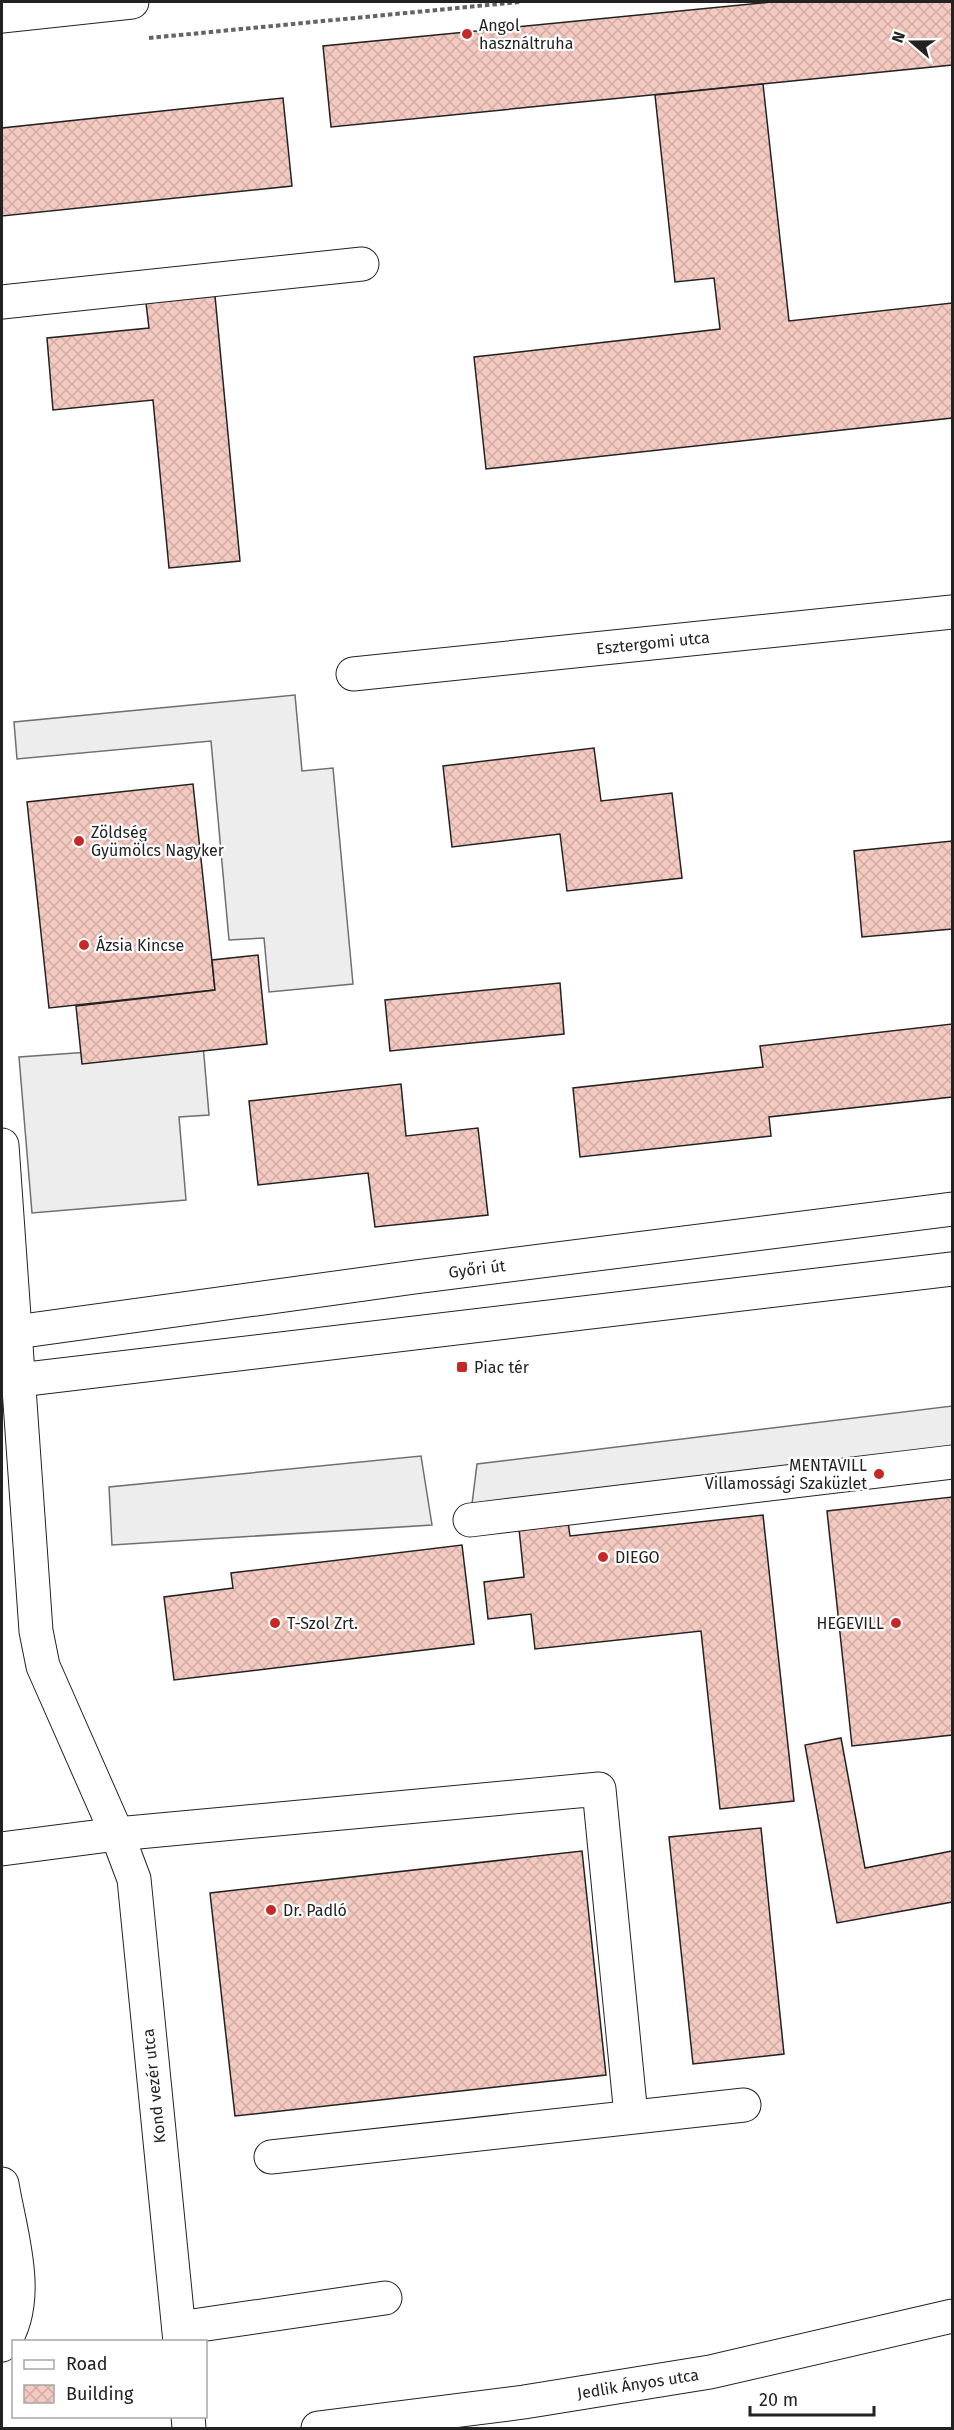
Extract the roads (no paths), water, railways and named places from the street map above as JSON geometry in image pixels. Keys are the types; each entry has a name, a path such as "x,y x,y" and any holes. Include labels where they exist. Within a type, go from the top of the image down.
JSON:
{"street":[{"path":"2,16 132,2"},
{"path":"2,302 362,264"},
{"name":"Esztergomi utca","path":"353,674 952,612"},
{"name":"Kond vezér utca","path":"2,1145 10,1381 36,1631 43,1666 117,1834 134,1879 180,2335"},
{"name":"Győri út","path":"8,1334 415,1277 952,1209"},
{"path":"10,1381 952,1269"},
{"path":"470,1520 952,1462"},
{"path":"2,1849 117,1834 598,1789 631,2116"},
{"path":"271,2157 744,2105"},
{"path":"2,2184 18,2274 14,2315 2,2345"},
{"path":"180,2335 385,2298"},
{"name":"Jedlik Ányos utca","path":"318,2428 524,2402 710,2372 952,2316"}],"place":[{"name":"Angol használtruha","path":"467,34"},
{"name":"Zöldség Gyümölcs Nagyker","path":"79,841"},
{"name":"Ázsia Kincse","path":"84,945"},
{"name":"Piac tér","path":"462,1367"},
{"name":"MENTAVILL Villamossági Szaküzlet","path":"879,1474"},
{"name":"DIEGO","path":"603,1557"},
{"name":"T-Szol Zrt.","path":"275,1623"},
{"name":"HEGEVILL","path":"896,1623"},
{"name":"Dr. Padló","path":"271,1910"}]}
